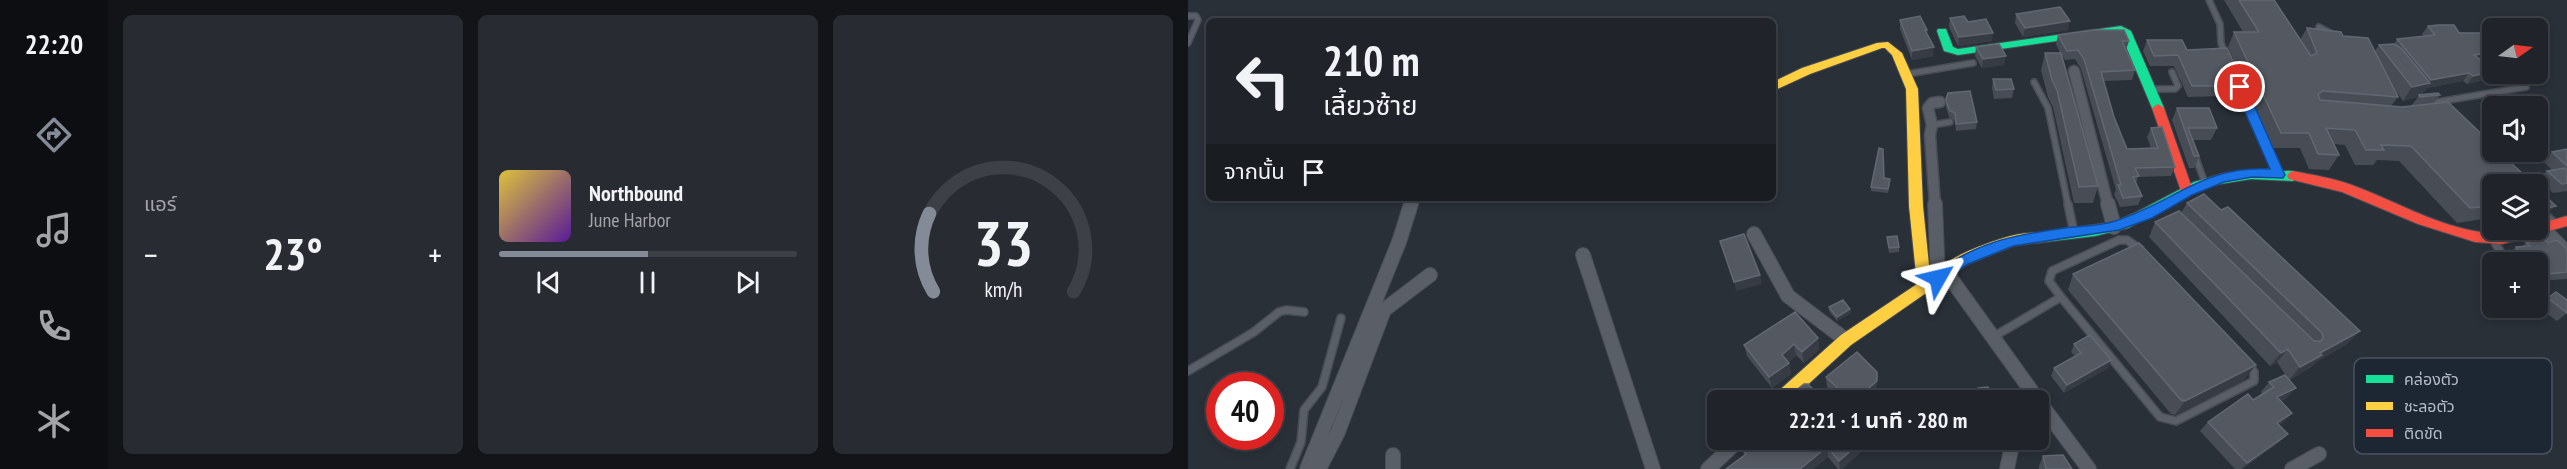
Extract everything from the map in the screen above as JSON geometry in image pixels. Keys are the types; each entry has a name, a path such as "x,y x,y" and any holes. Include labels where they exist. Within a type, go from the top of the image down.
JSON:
{"street":[{"path":"1942,32 1948,49 1958,52 2121,29 2129,34 2187,191"},
{"path":"1776,86 1806,71 1881,45 1893,47 1907,74 1912,94 1916,206 1924,288"},
{"path":"2074,71 2115,227"},
{"path":"1940,102 1932,103 1928,108 1932,125 1930,135 1942,275 1993,337 2030,390"},
{"path":"1791,390 1846,340 1963,260 2012,241 2115,227 2165,211 2187,191 2205,183 2252,173 2303,177 2337,185 2373,198 2441,228 2482,237"},
{"path":"1307,469 1400,242 1412,201"},
{"path":"2555,225 2567,253"},
{"path":"1754,234 1788,296 1846,340"},
{"path":"1583,255 1653,469"},
{"path":"1319,469 1338,432 1384,310 1430,275"},
{"path":"2049,416 2089,469"},
{"path":"1708,469 1728,450"},
{"path":"2007,469 2011,450"},
{"path":"2292,469 2319,454"}],"lane":[{"path":"2209,0 2220,24 2221,43 2278,175"},
{"path":"1188,16 1196,16 1198,20 1188,43"},
{"path":"2319,27 2334,35"},
{"path":"1907,74 1973,63"},
{"path":"2151,89 2175,89 2178,86 2172,72"},
{"path":"2034,82 2048,108 2074,233"},
{"path":"2424,94 2433,105 2526,87"},
{"path":"1932,125 1950,122"},
{"path":"2191,145 2205,183"},
{"path":"2143,252 2134,244 2119,240 2052,270 2049,281 2160,417 2176,421 2254,381 2254,372 2240,354"},
{"path":"1993,337 2061,297"},
{"path":"1188,371 1254,332 1279,312 1286,310 1304,312"},
{"path":"1290,469 1301,442 1304,410 1322,387 1341,318"}],"building":[{"path":"2239,0 2274,0 2311,56 2317,53 2307,28 2341,32 2343,36 2368,38 2398,97 2323,91 2318,94 2320,100 2402,107 2448,102 2482,134 2482,162 2510,162 2523,174 2482,174 2482,207 2470,208 2411,146 2381,145 2384,150 2366,150 2355,130 2326,128 2339,155 2318,154 2309,133 2281,133 2234,32 2259,32"},
{"path":"2060,7 2070,21 2025,28 2016,14"},
{"path":"1920,16 1934,47 1912,51 1900,20"},
{"path":"1964,16 1968,22 1986,19 1993,33 1959,37 1950,18"},
{"path":"2454,25 2459,33 2480,33 2482,54 2474,55 2482,61 2482,74 2473,76 2469,73 2431,80 2397,39 2435,35 2428,26"},
{"path":"2094,30 2124,30 2129,41 2122,41 2135,70 2101,72 2114,117 2127,149 2158,148 2151,128 2162,127 2175,167 2135,168 2139,176 2133,177 2142,196 2123,198 2084,59 2078,50 2067,51 2058,35"},
{"path":"2147,40 2182,40 2187,50 2227,48 2239,74 2222,74 2228,86 2192,86 2178,55 2154,56"},
{"path":"1999,44 2006,56 1983,59 1976,47"},
{"path":"2394,44 2401,48 2430,83 2412,87 2379,45"},
{"path":"2045,53 2061,53 2098,186 2079,187 2057,90"},
{"path":"1993,79 2011,79 2014,89 1996,90"},
{"path":"1970,91 1977,122 1956,124 1955,113 1949,110 1946,99 1948,93"},
{"path":"2438,93 2440,95 2420,97 2419,95"},
{"path":"2177,108 2209,108 2217,128 2188,128 2199,156 2194,156"},
{"path":"1879,148 1883,149 1884,178 1890,179 1888,189 1871,187"},
{"path":"2567,149 2567,166 2552,152"},
{"path":"2565,168 2567,183 2562,184 2547,171"},
{"path":"2204,194 2221,210 2228,207 2360,331 2300,367 2288,349 2281,353 2155,222 2179,211 2314,341 2321,341 2322,333 2187,203"},
{"path":"2548,198 2556,206 2548,208"},
{"path":"1744,234 1760,275 1734,282 1720,241"},
{"path":"1897,236 1899,247 1889,248 1887,237"},
{"path":"2545,240 2548,243 2557,240 2567,249 2567,272 2548,274 2548,252 2518,252 2516,247 2530,246 2526,243"},
{"path":"2139,243 2256,365 2185,401 2181,400 2073,274"},
{"path":"2556,292 2567,300 2567,313 2548,298"},
{"path":"1843,300 1850,309 1837,317 1829,307"},
{"path":"1795,312 1818,338 1802,352 1794,344 1782,355 1789,363 1769,377 1744,345"},
{"path":"2090,335 2111,360 2067,385 2054,368 2081,353 2074,344"},
{"path":"1857,352 1877,372 1877,381 1867,390 1840,390 1826,377"},
{"path":"2285,375 2296,388 2277,397 2292,413 2277,423 2288,434 2247,463 2208,422 2248,394 2253,400 2274,387 2269,382"},
{"path":"1804,384 1808,384 1814,390 1796,390"},
{"path":"1988,387 1989,390 1978,390 1978,388"},
{"path":"1743,450 1823,450 1800,469 1726,469 1746,454"},
{"path":"1830,450 1852,450 1839,461"},
{"path":"2063,455 2072,469 2046,469 2043,456"}],"traffic: fast":[{"path":"1942,31 1948,49 1958,52 2121,29 2126,31 2158,108"},
{"path":"2036,238 2095,231 2124,224 2185,192 2212,181 2251,175 2293,176"}],"traffic: slow":[{"path":"1776,86 1806,71 1881,45 1888,45 1897,53 1912,89 1916,206 1924,288"},
{"path":"1791,390 1846,340 1963,260 2012,241 2036,238"}],"traffic: jam":[{"path":"2158,108 2187,191"},
{"path":"2293,176 2320,180 2346,188 2423,221 2475,237 2502,239 2567,221"}],"route":[{"path":"1938,278 1963,260 1986,249 2012,241 2115,227 2147,214 2205,183 2252,173 2278,175 2240,87"}]}
